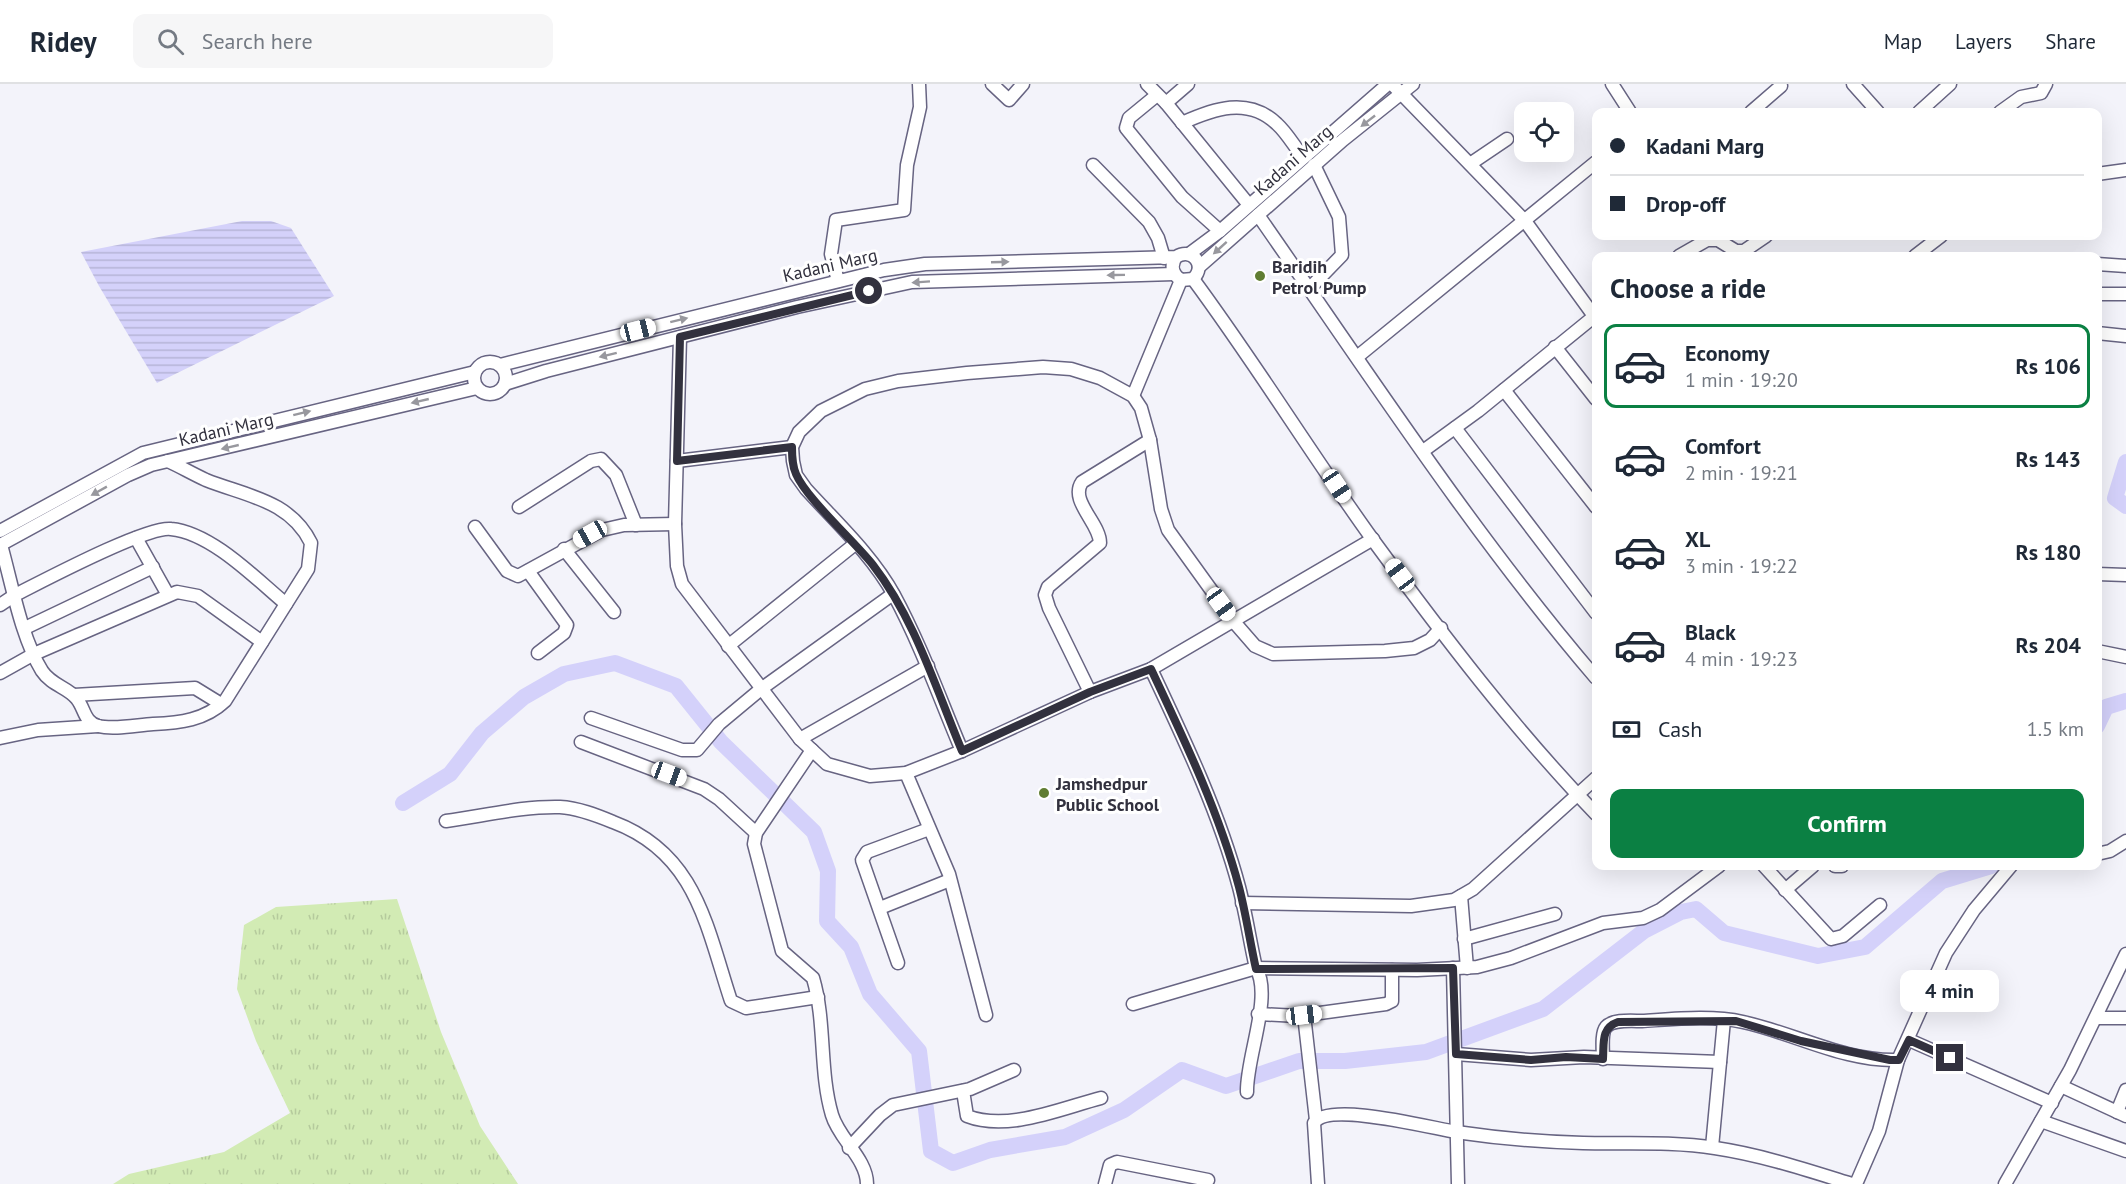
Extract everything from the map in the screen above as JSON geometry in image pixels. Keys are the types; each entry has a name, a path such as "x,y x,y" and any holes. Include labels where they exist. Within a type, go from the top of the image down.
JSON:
{"street":[{"path":"838,281 831,254 836,220 904,210 907,165 920,107 920,84"},
{"path":"992,84 1009,100 1023,84"},
{"path":"1147,84 1162,99 1249,205"},
{"path":"1188,84 1129,118 1126,128 1182,197 1220,231"},
{"name":"Kadani Marg","path":"506,384 797,307 912,282 1187,275 1314,165 1413,84"},
{"path":"1612,84 1627,108"},
{"path":"1853,84 1874,108"},
{"path":"1926,108 1950,84"},
{"path":"2006,108 2021,97 2041,93 2046,84"},
{"path":"1385,85 1402,94 1525,221 1592,311"},
{"name":"Kadani Marg","path":"500,365 838,281 925,264 1170,258 1189,254 1220,231 1385,85"},
{"path":"1756,108 1783,85"},
{"path":"1182,123 1214,108 1253,108 1277,123 1303,157"},
{"path":"1470,164 1507,139"},
{"path":"1093,165 1149,222 1170,258 1172,266 1187,275 1237,338 1373,539 1475,674 1592,810"},
{"path":"1309,289 1342,255 1339,218 1314,165"},
{"path":"1357,357 1592,165"},
{"path":"2102,173 2126,170"},
{"path":"1258,215 1423,451 1546,619 1592,673"},
{"path":"1685,252 1696,244 1710,240"},
{"path":"1720,240 1735,252"},
{"path":"1742,252 1760,240"},
{"path":"1920,252 1936,240"},
{"path":"1132,396 1187,275 1197,259 1189,254"},
{"path":"2102,264 2126,266"},
{"path":"2102,294 2126,294"},
{"path":"1423,451 1504,390 1592,317"},
{"path":"2102,334 2126,336"},
{"path":"680,337 675,524 677,566 682,585 800,739 826,764 852,773 870,776 906,773 962,751 1090,692 1151,669 1234,623 1373,539"},
{"path":"1555,347 1592,394"},
{"path":"484,363 500,365 506,374 506,384 495,394 485,394 477,388 473,380 475,372 484,363"},
{"path":"962,751 928,666 893,594 855,544 796,476 792,447 799,432 821,411 865,390 898,381 1043,367 1071,369 1100,378 1132,396 1141,408 1150,440 1161,509 1168,530 1234,623 1255,646 1274,654 1414,648 1430,640 1441,628"},
{"name":"Kadani Marg","path":"0,531 143,453 475,372"},
{"name":"Kadani Marg","path":"0,545 128,475 168,461 477,388"},
{"path":"1504,390 1592,502"},
{"path":"1455,428 1592,608"},
{"path":"1090,692 1049,608 1045,595 1048,587 1100,543 1096,529 1079,497 1078,488 1082,482 1150,440"},
{"path":"677,461 792,447"},
{"path":"519,507 591,461 601,459 611,467 620,482 636,525"},
{"path":"0,738 38,730 173,723 205,715 221,704 286,604 311,561 311,543 307,534 270,501 207,480 168,461"},
{"path":"476,527 507,571 518,576 602,530 636,525 675,524"},
{"path":"0,605 15,595 136,538 170,529 195,536 231,558 286,604"},
{"path":"136,538 168,595"},
{"path":"728,646 855,544"},
{"path":"0,545 34,654 52,683 74,695 195,688 221,704"},
{"path":"564,549 614,612"},
{"path":"25,628 153,567"},
{"path":"528,571 567,625 564,633 538,653"},
{"path":"2102,574 2126,575"},
{"path":"0,673 34,654 168,595 184,591 198,596 262,642"},
{"path":"591,718 682,750 697,750 718,724 761,689 893,594"},
{"path":"2102,652 2126,657"},
{"path":"800,739 928,666"},
{"path":"1151,669 1181,733 1218,826 1242,903 1261,984 1247,1074 1247,1092"},
{"path":"74,695 87,719 98,726"},
{"path":"581,742 704,789 719,799 756,833"},
{"path":"812,750 756,833 754,844 782,951 813,978 818,998 829,1104 833,1118 849,1148 866,1172 867,1184"},
{"path":"906,773 950,880 986,1015"},
{"path":"1242,903 1411,906 1437,904 1461,896 1473,890 1592,782"},
{"path":"446,821 562,807 590,813 625,826 657,845 671,858 697,900 731,1001 746,1008 818,998"},
{"path":"898,963 880,908 864,873 864,855 929,829"},
{"path":"2102,853 2110,851 2126,841"},
{"path":"1133,1004 1256,969 1467,968 1511,958 1603,923 1642,918 1660,910 1714,870"},
{"path":"1768,870 1831,939 1843,936 1880,906"},
{"path":"1785,890 1808,870"},
{"path":"1316,1120 1331,1115 1374,1117 1457,1132 1580,1143 1712,1147 1779,1162 1854,1184 1879,1131 1899,1060 1952,944 1974,910 2009,870"},
{"path":"880,908 950,880"},
{"path":"1461,896 1467,968"},
{"path":"1464,939 1555,914"},
{"path":"2006,1184 2061,1086 2126,954"},
{"path":"1453,968 1458,1184"},
{"path":"1258,1014 1304,1015 1389,1003 1393,996 1392,970"},
{"path":"1304,1015 1316,1120 1315,1154 1318,1184"},
{"path":"2096,1018 2126,1018"},
{"path":"1603,1059 1606,1027 1618,1022 1724,1020 1745,1022 1801,1041 1859,1055 1899,1060"},
{"path":"1712,1147 1724,1020"},
{"path":"1909,1040 2052,1103"},
{"path":"1456,1051 1531,1060 1566,1057 1720,1062"},
{"path":"849,1148 885,1110 909,1101 963,1090 1014,1070"},
{"path":"2061,1086 2121,1114 2126,1090"},
{"path":"963,1090 968,1116 990,1119 1029,1119 1101,1098"},
{"path":"2042,1121 2126,1151"},
{"path":"1105,1184 1110,1165 1117,1162 1208,1180"}],"green space":[{"path":"397,899 441,1032 480,1126 518,1184 113,1184 129,1174 224,1152 290,1113 256,1041 237,989 244,925 276,907"}],"water":[{"path":"242,221 271,221 291,228 334,296 157,383 81,252"}],"waterway":[{"path":"2126,462 2115,498 2126,506"},
{"path":"403,803 450,774 482,733 524,697 564,674 615,663 676,686 721,742 814,832 828,871 827,921 851,947 870,994 919,1051 931,1151 953,1163 990,1150 1065,1137 1124,1110 1182,1070 1226,1086 1299,1061 1345,1061 1426,1052 1543,1009 1644,931 1681,912 1696,909 1724,933 1818,956 1865,947 1942,881 1978,870"},
{"path":"2102,715 2106,707 2126,701"}],"place":[{"name":"Baridih Petrol Pump","path":"1260,276"},
{"name":"Jamshedpur Public School","path":"1044,793"}],"route":[{"path":"869,291 680,337 677,461 792,447 792,461 796,476 874,566 893,594 928,666 962,751 1090,692 1151,669 1181,733 1218,826 1239,886 1256,969 1272,967 1417,970 1453,968 1456,1054 1485,1054 1531,1060 1566,1057 1603,1059 1605,1031 1608,1025 1618,1022 1702,1020 1745,1022 1801,1041 1890,1060 1899,1060 1909,1040 1950,1058"}]}
